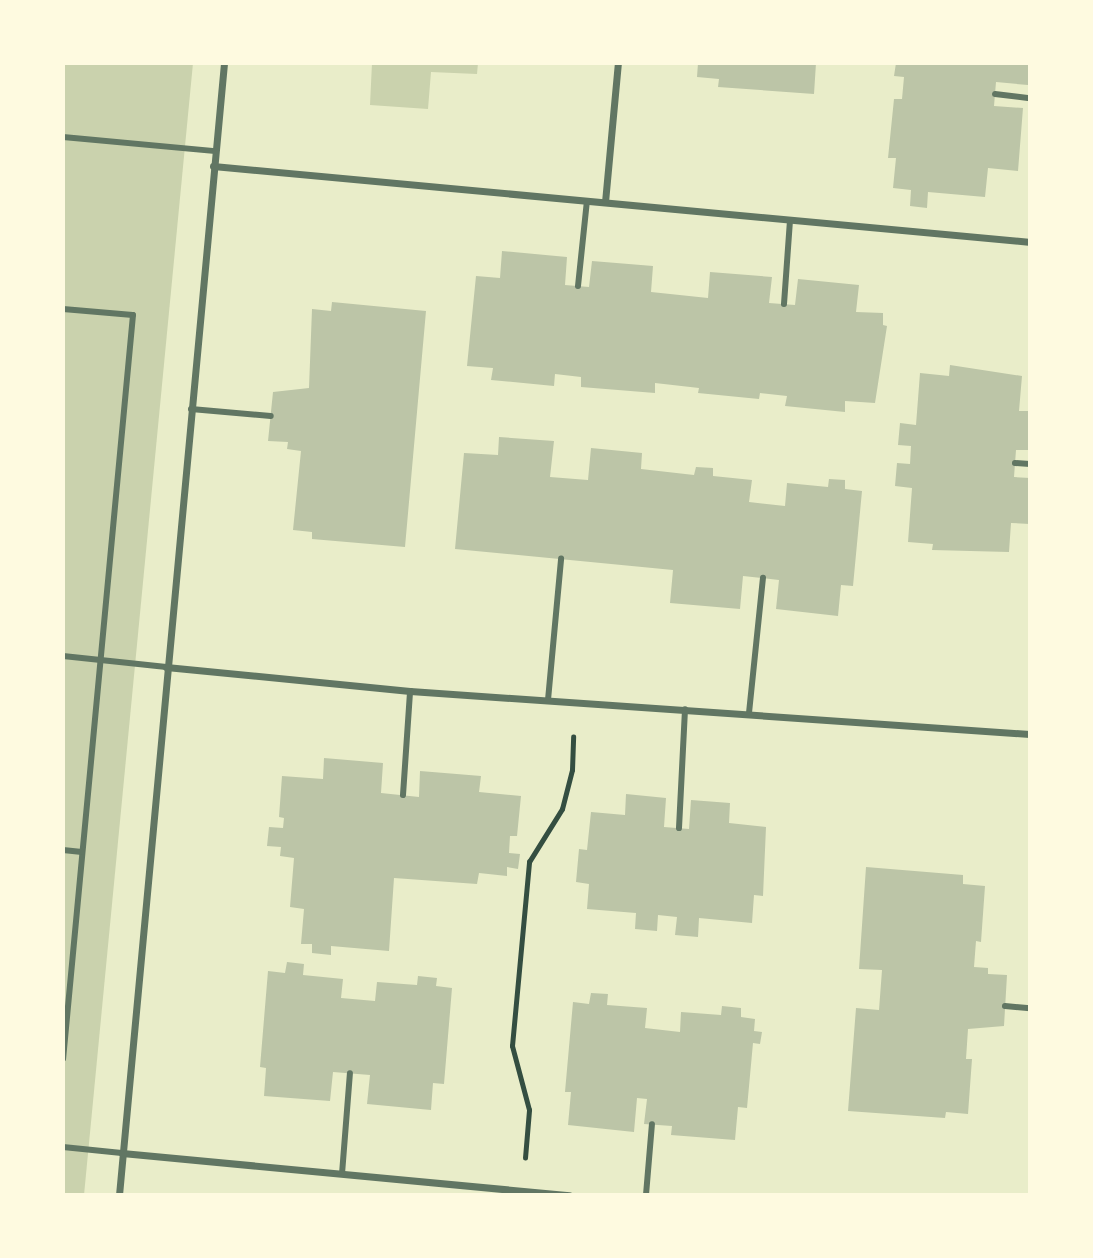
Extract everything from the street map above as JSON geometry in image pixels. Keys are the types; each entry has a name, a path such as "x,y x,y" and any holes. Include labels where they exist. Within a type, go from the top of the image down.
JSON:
{"street":[{"path":"118,1195 224,63"},
{"path":"605,202 618,63"},
{"path":"995,94 1030,98"},
{"path":"63,137 215,151"},
{"path":"213,166 1030,242"},
{"path":"578,286 587,201"},
{"path":"784,304 790,220"},
{"path":"63,309 133,315 63,1059"},
{"path":"191,409 271,416"},
{"path":"1016,463 1030,464"},
{"path":"548,700 561,559"},
{"path":"749,713 762,578"},
{"path":"63,656 410,691 1030,734"},
{"path":"403,795 410,691"},
{"path":"679,828 685,709"},
{"path":"63,850 82,852"},
{"path":"1005,1006 1030,1008"},
{"path":"342,1174 350,1073"},
{"path":"646,1195 652,1125"},
{"path":"63,1147 491,1191 521,1190 569,1195"}],"path":[{"path":"521,1190 529,1110 513,1046 529,862 562,809 572,770 574,702"}],"green space":[{"path":"63,63 193,63 84,1195 63,1195"},
{"path":"372,63 478,63 477,74 431,72 428,109 370,105"}],"building":[{"path":"698,63 816,63 814,94 718,87 719,79 697,77"},
{"path":"896,63 1030,63 1028,85 996,82 994,106 1023,108 1018,171 988,168 985,197 928,192 927,208 910,206 911,190 893,188 896,158 888,158 894,99 902,99 904,77 894,76"},
{"path":"502,251 567,257 565,285 589,287 592,261 653,266 651,292 708,298 710,272 772,277 769,303 795,305 798,279 859,285 856,312 883,313 883,325 887,326 875,403 845,401 845,412 785,406 787,396 760,393 759,399 698,393 699,388 655,383 655,393 581,387 581,377 555,374 554,386 491,380 493,368 467,366 476,276 500,278"},
{"path":"332,302 426,311 405,547 312,539 312,532 293,530 301,451 287,449 288,442 268,441 273,392 309,388 312,309 331,311"},
{"path":"950,365 1022,376 1019,411 1030,411 1030,450 1016,450 1014,477 1030,478 1030,524 1011,523 1009,552 932,550 933,544 908,542 912,488 895,486 897,463 910,464 911,446 898,445 900,423 916,425 920,373 949,376"},
{"path":"499,437 554,441 550,477 588,480 591,448 642,453 641,469 694,475 696,467 713,468 713,476 752,480 749,502 785,506 787,483 828,487 829,479 845,480 845,489 862,491 853,586 841,585 838,616 776,609 779,580 743,576 740,609 670,603 673,570 455,549 464,453 498,455"},
{"path":"324,758 383,763 381,793 419,797 420,771 481,776 479,792 521,796 517,836 510,836 509,853 520,854 518,869 507,867 507,876 479,873 477,884 394,878 389,951 331,946 331,955 312,953 312,944 301,944 304,909 290,907 294,858 280,856 281,847 267,846 269,827 283,828 284,818 279,817 282,776 323,779"},
{"path":"626,794 666,798 664,827 689,829 691,800 730,803 729,823 766,827 763,896 754,895 752,923 699,918 698,937 675,935 677,917 658,915 657,931 635,929 636,913 587,909 589,884 576,882 579,849 587,850 591,812 625,815"},
{"path":"866,867 963,875 963,884 985,886 981,942 976,941 974,967 988,968 988,974 1007,975 1004,1026 968,1029 966,1059 972,1059 968,1114 946,1112 945,1118 848,1111 856,1008 879,1010 882,970 859,969"},
{"path":"287,962 304,964 303,975 343,979 341,998 375,1001 377,982 417,985 418,976 437,978 436,986 452,988 444,1084 433,1083 431,1110 367,1104 370,1075 333,1072 330,1101 264,1096 266,1068 260,1067 268,971 285,973"},
{"path":"591,993 608,994 607,1005 647,1008 645,1028 680,1032 681,1012 721,1015 722,1006 741,1008 741,1017 755,1019 754,1031 762,1032 760,1044 753,1043 747,1108 738,1107 735,1140 671,1135 672,1126 644,1124 647,1099 637,1098 634,1132 568,1125 571,1092 565,1092 573,1002 589,1004"}]}
